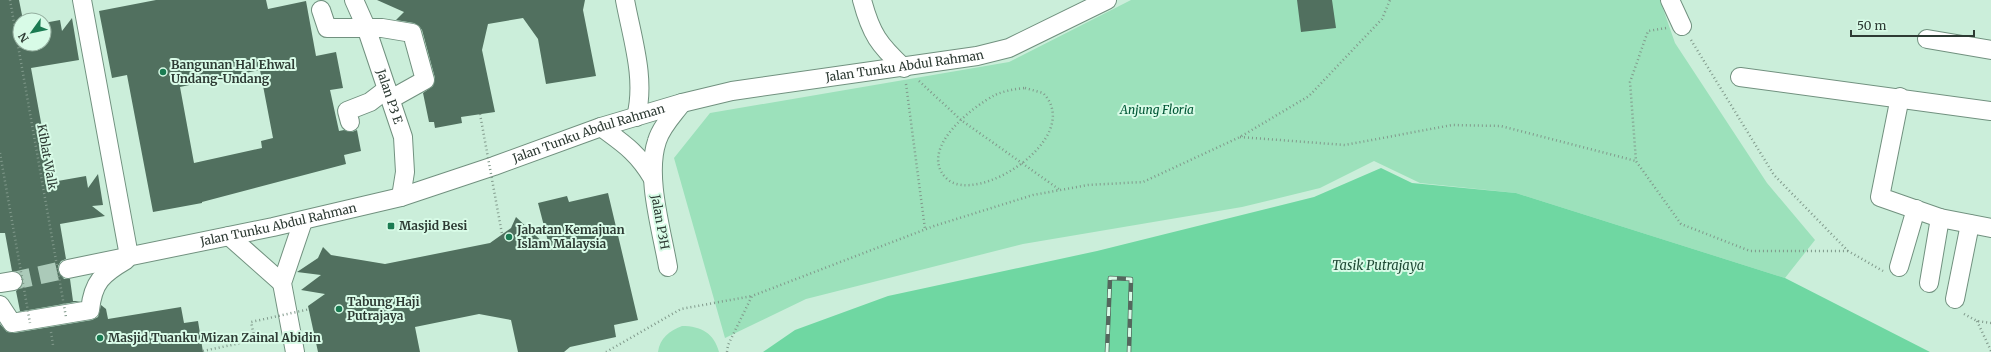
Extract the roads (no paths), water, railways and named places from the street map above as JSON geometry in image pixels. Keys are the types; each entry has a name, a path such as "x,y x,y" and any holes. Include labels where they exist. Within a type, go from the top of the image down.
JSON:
{"street":[{"path":"0,304 12,323 90,310 92,294 98,283 131,256 82,0"},
{"name":"Jalan P3 E","path":"354,0 366,27 403,137 405,172 401,197"},
{"path":"625,0 639,72 640,91 636,117"},
{"path":"862,0 868,22 877,40 904,68"},
{"name":"Jalan Tunku Abdul Rahman","path":"68,269 303,221 401,197 494,166 601,127 682,103 739,90 904,68 977,56 1009,48 1106,0"},
{"path":"1670,0 1682,26"},
{"path":"321,10 327,28 366,27 412,33 426,80 347,111 350,122"},
{"path":"1927,39 1991,50"},
{"path":"1740,76 1900,97 1991,111"},
{"path":"1900,97 1880,197 1940,218 1991,228"},
{"name":"Jalan P3H","path":"668,267 652,177 657,141 663,127 682,103"},
{"name":"Jalan P3H","path":"601,127 630,148 642,161 652,177"},
{"path":"1894,270 1916,209"},
{"path":"1929,283 1940,218"},
{"path":"295,352 282,283 303,221"},
{"path":"1959,306 1970,224"},
{"path":"229,236 282,283"}],"water":[{"name":"Tasik Putrajaya","path":"1381,168 1412,183 1516,193 1785,278 1930,352 763,352 795,330 888,296 1097,251 1314,197"}],"tunnel":[{"path":"13,281 68,269"}],"railway":[{"path":"1107,352 1110,278 1131,279 1129,352"}],"place":[{"name":"Bangunan Hal Ehwal Undang-Undang","path":"163,72"},
{"name":"Masjid Besi","path":"391,226"},
{"name":"Jabatan Kemajuan Islam Malaysia","path":"509,237"},
{"name":"Tabung Haji Putrajaya","path":"339,309"},
{"name":"Masjid Tuanku Mizan Zainal Abidin","path":"100,338"}],"park label":[{"name":"Anjung Floria","path":"1157,110"}]}
